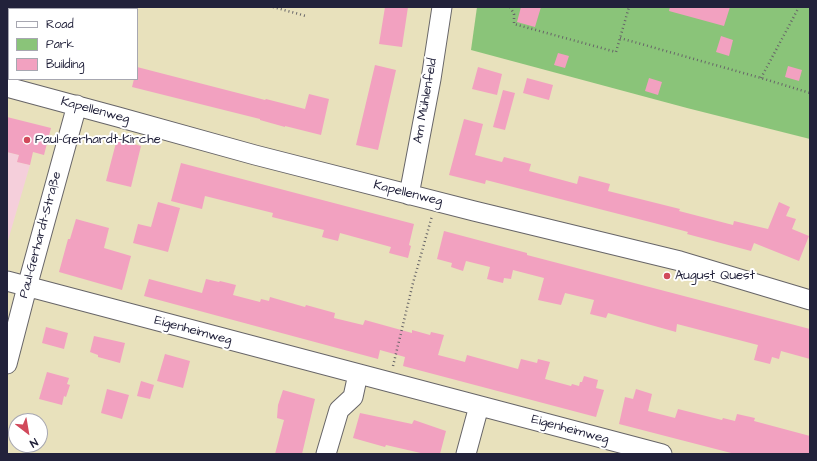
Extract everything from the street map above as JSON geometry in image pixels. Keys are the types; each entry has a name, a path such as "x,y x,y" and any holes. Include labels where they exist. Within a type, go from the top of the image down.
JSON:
{"street":[{"name":"Am Mühlenfeld","path":"410,195 431,79 442,7"},
{"name":"Kapellenweg","path":"7,87 255,155 410,195 680,261 810,300"},
{"name":"Paul-Gerhardt-Straße","path":"7,364 77,105"},
{"name":"Eigenheimweg","path":"7,281 662,454"},
{"path":"326,454 339,410 353,397 358,374"},
{"path":"466,454 479,406"}],"path":[{"path":"273,7 306,16"},
{"path":"510,7 514,14 514,24 616,52 629,7"},
{"path":"761,78 798,7"},
{"path":"620,38 810,93"},
{"path":"389,382 413,283 436,201"}],"shaded area":[{"path":"7,152 19,155 17,162 30,165 7,244"}],"green space":[{"path":"477,7 810,7 810,139 687,108 471,50"}],"building":[{"path":"385,7 408,7 402,47 379,44"},
{"path":"521,7 541,7 535,27 517,22"},
{"path":"670,7 730,7 724,26 669,11"},
{"path":"721,36 733,40 729,56 716,52"},
{"path":"558,53 569,56 565,68 554,65"},
{"path":"375,65 396,70 378,150 356,145"},
{"path":"788,66 802,70 799,81 785,77"},
{"path":"138,67 305,109 309,94 329,99 321,135 132,87 134,80 138,80"},
{"path":"478,67 502,74 497,95 472,89"},
{"path":"527,78 553,85 549,100 523,93"},
{"path":"649,78 662,82 658,95 645,91"},
{"path":"503,90 515,93 505,130 493,127"},
{"name":"Paul-Gerhardt-Kirche","path":"7,117 51,128 44,155 33,152 30,165 17,162 19,155 7,152"},
{"path":"464,119 483,124 475,155 502,162 504,157 531,164 529,171 577,184 579,176 610,184 608,191 680,209 679,211 733,225 734,221 768,229 779,202 790,207 786,216 796,219 792,229 809,236 799,261 754,243 751,251 687,234 688,232 486,180 485,184 449,175"},
{"path":"117,139 141,146 131,187 106,181"},
{"path":"181,163 414,224 409,245 411,246 408,258 389,253 391,247 340,233 338,241 322,237 324,230 272,217 273,213 205,196 202,209 171,201"},
{"path":"158,202 180,208 168,252 133,243 138,224 151,227"},
{"path":"76,219 109,228 104,248 131,256 122,290 59,272 68,239 70,239"},
{"path":"444,231 527,253 527,255 810,329 810,359 781,351 779,359 772,357 770,364 754,360 758,345 677,324 676,332 608,313 606,318 590,314 594,300 565,293 561,305 538,300 544,278 513,270 511,279 504,278 503,283 487,279 490,267 466,261 463,271 451,267 452,263 437,259"},
{"path":"149,279 202,293 206,279 220,281 236,285 233,295 260,302 261,299 269,301 270,297 305,307 306,305 335,313 334,318 363,325 365,320 412,333 412,330 430,335 431,332 444,335 438,355 465,362 467,355 518,369 521,359 537,363 538,359 550,362 545,379 571,386 572,384 579,386 584,376 598,380 596,388 604,390 596,417 403,366 405,357 380,350 378,359 144,296"},
{"path":"46,327 68,333 64,349 42,343"},
{"path":"94,336 125,343 120,363 98,357 98,355 90,352"},
{"path":"165,354 190,361 183,388 157,381"},
{"path":"47,372 69,378 67,384 70,385 66,397 64,396 62,405 39,399"},
{"path":"141,381 154,385 150,399 137,396"},
{"path":"107,389 129,395 122,419 101,413"},
{"path":"636,389 652,394 648,411 675,418 678,409 722,420 723,418 735,421 737,414 755,418 754,421 810,436 810,454 735,454 619,424 625,397 633,399"},
{"path":"283,390 315,399 302,454 275,454 284,420 277,418 278,405"},
{"path":"360,413 412,424 414,420 446,431 440,454 425,454 386,445 385,447 353,438"}],"place":[{"name":"Paul-Gerhardt-Kirche","path":"27,140"},
{"name":"August Quest","path":"667,276"}]}
